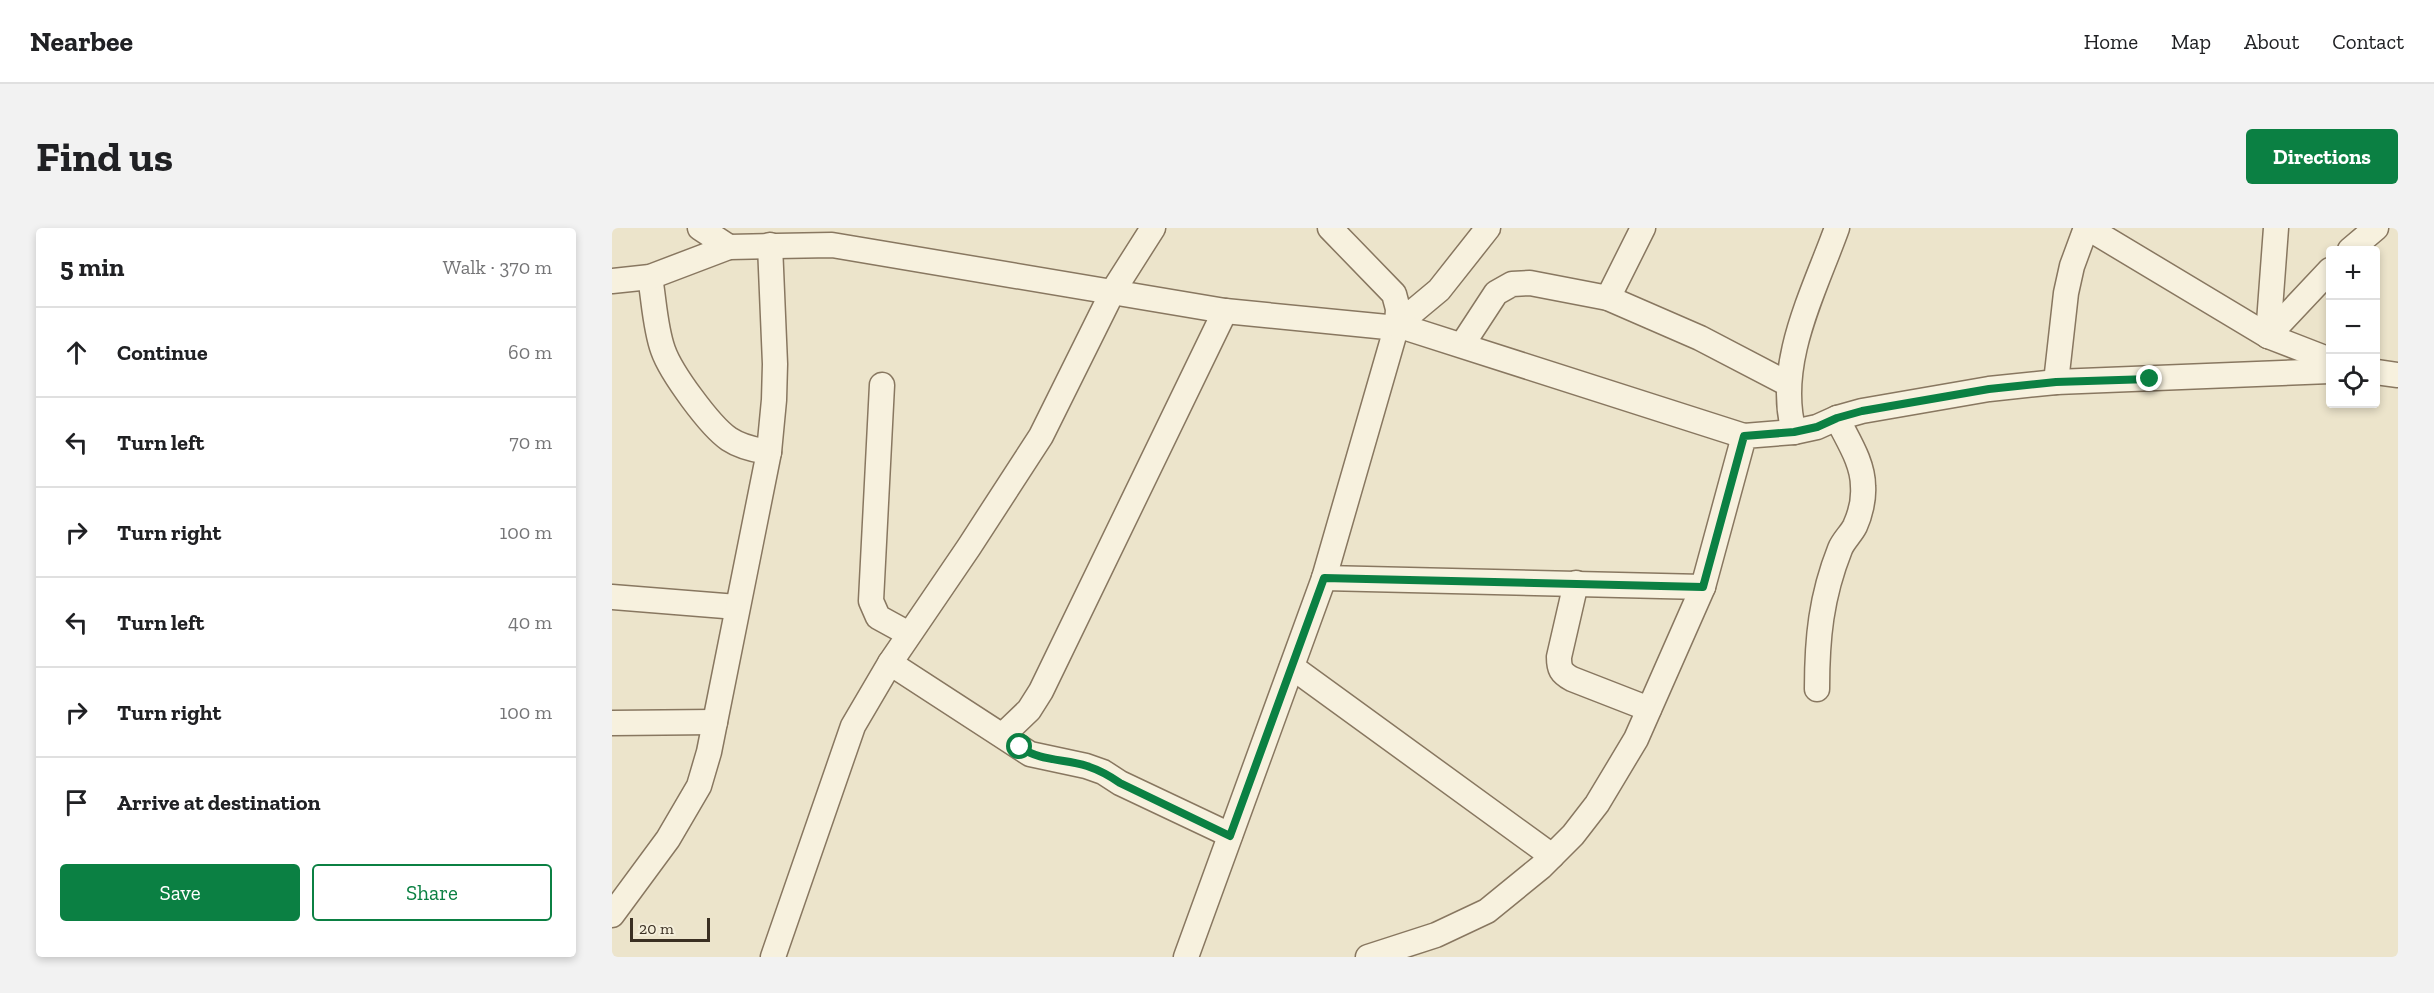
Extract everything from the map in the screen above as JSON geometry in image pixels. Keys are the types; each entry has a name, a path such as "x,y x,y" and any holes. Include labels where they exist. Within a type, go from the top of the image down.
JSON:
{"street":[{"path":"700,228 729,247"},
{"path":"773,957 853,726 890,663 1041,436 1113,291 1153,228"},
{"path":"1186,957 1324,578 1397,325 1398,309 1394,294 1330,228"},
{"path":"612,281 650,277 729,247 770,245 833,237 1225,311 1387,327 1397,325 1439,290 1488,228"},
{"path":"1608,298 1643,228"},
{"path":"1794,432 1788,411 1791,359 1837,228"},
{"path":"2056,382 2066,293 2072,266 2087,228 2268,336 2326,358"},
{"path":"2268,336 2276,228"},
{"path":"2355,246 2376,228"},
{"path":"612,915 668,839 699,786 715,722 769,453 775,364 770,245"},
{"path":"2268,336 2326,275"},
{"path":"650,277 662,348 669,365 717,430 731,441 769,453"},
{"path":"1461,345 1496,293 1512,284 1530,283 1608,298 1700,338 1788,384"},
{"path":"1003,735 1029,710 1041,691 1225,311"},
{"path":"1397,325 1744,436 1794,432 1881,407 2056,382 2326,371"},
{"path":"2380,373 2398,375"},
{"path":"882,385 870,601 878,617 909,634"},
{"path":"1817,689 1817,642 1823,601 1840,548 1855,526 1861,506 1863,487 1861,468 1837,418"},
{"path":"1368,957 1436,935 1487,911 1552,856 1573,835 1597,804 1636,739 1703,587 1744,436"},
{"path":"1324,578 1576,582 1703,587"},
{"path":"1576,582 1559,657 1559,668 1564,675 1572,679 1649,709"},
{"path":"612,597 737,607"},
{"path":"890,663 1029,754 1086,766 1103,772 1120,783 1230,836"},
{"path":"1292,667 1552,856"},
{"path":"612,723 715,722"}],"route":[{"path":"1020,747 1029,754 1086,766 1103,772 1120,783 1230,836 1324,578 1576,582 1703,587 1744,436 1768,436 1794,432 1817,427 1862,411 1989,389 2056,382 2150,379"}]}
